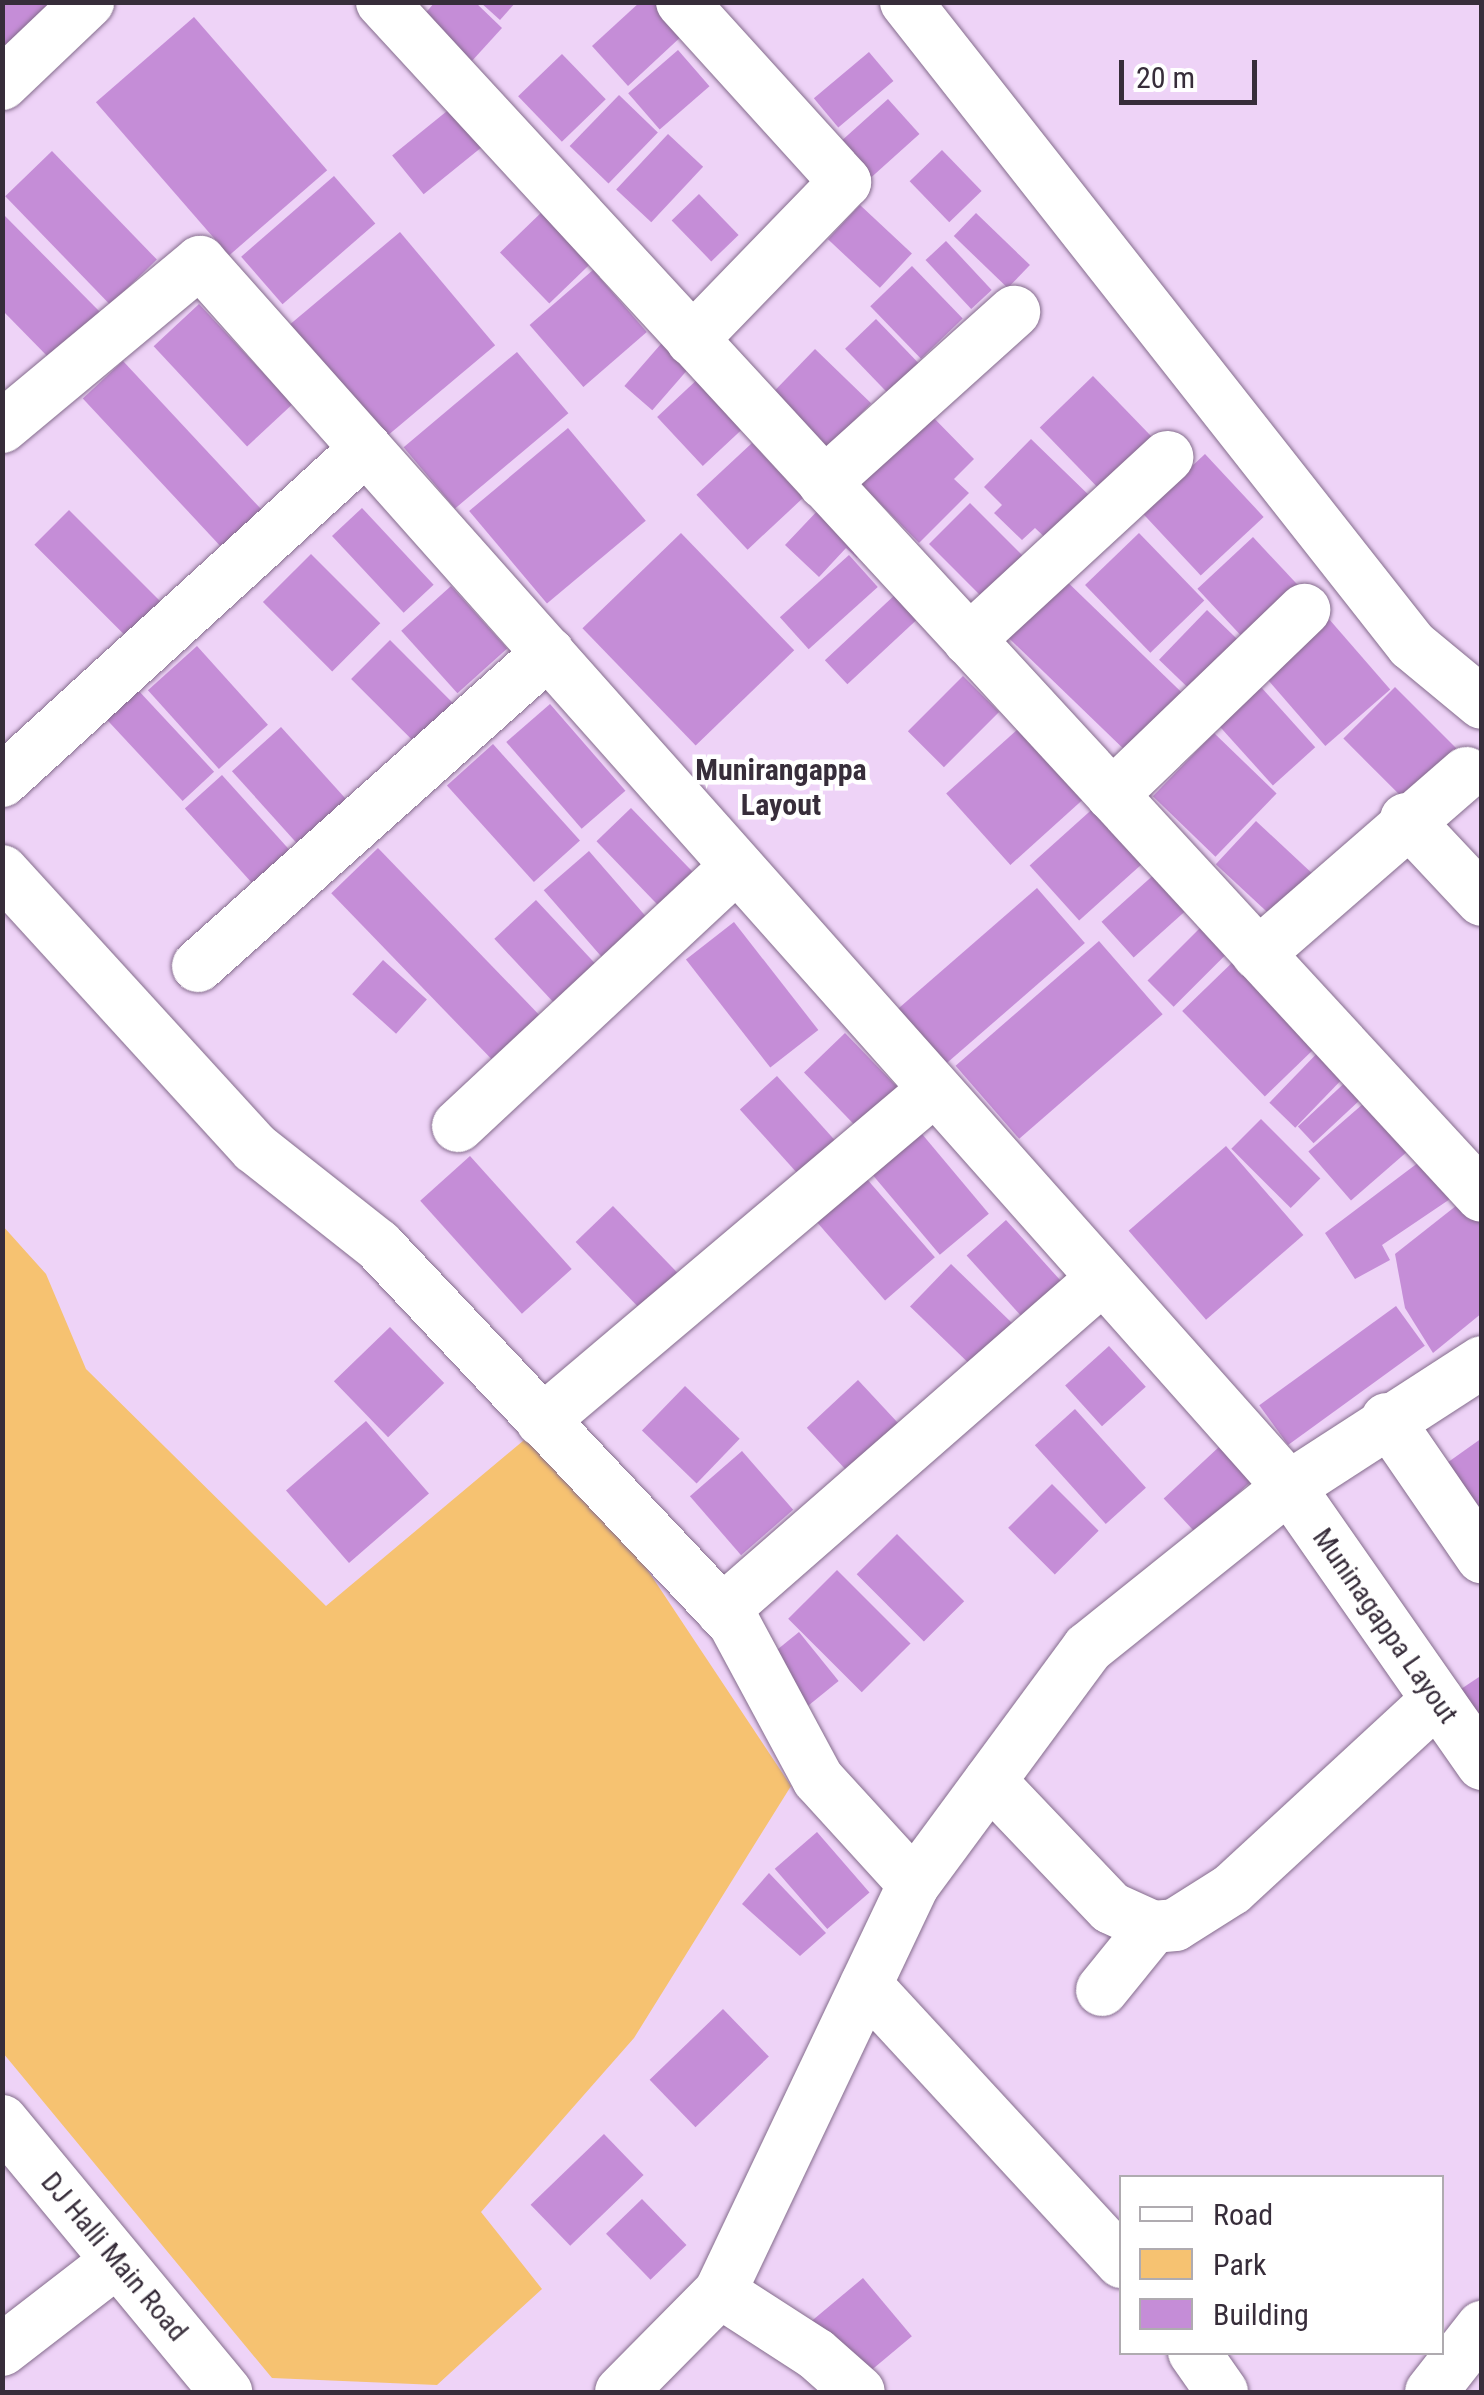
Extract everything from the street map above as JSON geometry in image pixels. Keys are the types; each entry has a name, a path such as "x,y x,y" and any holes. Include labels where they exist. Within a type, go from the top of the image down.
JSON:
{"street":[{"path":"2,84 88,2"},
{"path":"382,2 1482,1196"},
{"path":"682,2 845,182 692,340"},
{"path":"906,2 1412,645 1482,704"},
{"name":"Muninagappa Layout","path":"2,426 200,262 1289,1487 1482,1764"},
{"path":"824,483 1014,312"},
{"path":"2,781 366,449"},
{"path":"970,640 1167,457"},
{"path":"1112,795 1304,610"},
{"path":"198,966 548,654"},
{"path":"1258,954 1406,820 1466,774"},
{"path":"1406,820 1482,900"},
{"path":"458,1126 737,866"},
{"path":"2,872 255,1148 378,1245 722,1611 818,1778 914,1884"},
{"path":"542,1420 934,1089"},
{"path":"722,1611 1103,1278"},
{"path":"636,2386 720,2292 914,1884 1088,1648 1289,1487 1386,1419 1482,1362"},
{"path":"1386,1419 1482,1557"},
{"path":"990,1781 1111,1908 1153,1927 1176,1926 1232,1889 1437,1700"},
{"path":"1102,1990 1153,1927"},
{"path":"866,1985 1119,2259"},
{"name":"DJ Halli Main Road","path":"5,2130 226,2392"},
{"path":"2,2350 117,2260"},
{"path":"720,2292 816,2354 858,2392"},
{"path":"1431,2392 1482,2327"},
{"path":"1196,2355 1222,2392"}],"green space":[{"path":"2,1225 46,1274 86,1369 326,1606 548,1420 791,1786 634,2038 481,2212 542,2289 437,2385 272,2378 3,2053"}],"building":[{"path":"2,2 69,2 16,60 2,47"},
{"path":"435,2 475,2 502,28 471,62 422,17"},
{"path":"480,2 516,2 500,20"},
{"path":"640,2 658,2 685,33 628,86 592,46"},
{"path":"194,17 327,170 229,255 96,102"},
{"path":"678,50 709,86 660,130 628,93"},
{"path":"869,52 893,81 838,127 814,98"},
{"path":"562,54 606,99 562,142 518,96"},
{"path":"619,95 658,133 609,184 570,146"},
{"path":"888,99 919,134 870,179 838,144"},
{"path":"452,107 483,146 424,194 392,155"},
{"path":"668,134 703,167 651,222 616,190"},
{"path":"942,150 982,191 949,222 910,181"},
{"path":"52,151 157,260 110,305 5,196"},
{"path":"334,176 375,224 283,304 241,257"},
{"path":"699,194 739,235 711,261 672,220"},
{"path":"860,205 912,253 880,288 828,239"},
{"path":"546,208 595,259 549,304 500,252"},
{"path":"2,213 102,314 53,362 2,310"},
{"path":"976,213 1030,265 1008,288 954,236"},
{"path":"400,232 495,345 380,442 285,328"},
{"path":"946,241 992,290 971,309 926,260"},
{"path":"912,266 963,319 921,359 870,306"},
{"path":"593,270 647,332 583,387 530,325"},
{"path":"199,304 292,404 247,446 154,346"},
{"path":"876,319 924,369 893,399 845,349"},
{"path":"667,337 695,361 652,410 624,386"},
{"path":"815,349 871,403 827,449 771,395"},
{"path":"517,352 568,413 455,508 404,447"},
{"path":"123,361 262,510 222,548 83,399"},
{"path":"701,376 747,425 703,466 657,417"},
{"path":"1093,376 1154,439 1101,491 1040,427"},
{"path":"925,409 974,459 954,479 969,493 919,543 855,478"},
{"path":"568,428 646,521 547,604 469,511"},
{"path":"1031,439 1095,501 1053,545 1035,528 1022,540 994,513 1002,505 984,487"},
{"path":"752,443 803,498 748,550 696,495"},
{"path":"1205,454 1264,517 1201,576 1142,513"},
{"path":"970,503 1032,565 991,606 929,544"},
{"path":"821,507 865,549 857,558 846,548 819,577 785,545"},
{"path":"362,508 434,585 404,613 332,536"},
{"path":"69,510 167,608 133,643 34,545"},
{"path":"681,533 794,650 696,745 582,628"},
{"path":"1139,533 1204,601 1150,653 1085,585"},
{"path":"1253,537 1305,593 1249,644 1197,589"},
{"path":"311,554 380,623 332,671 263,602"},
{"path":"849,555 878,587 809,649 780,617"},
{"path":"1057,572 1190,701 1134,759 1001,630"},
{"path":"451,586 507,648 457,693 401,631"},
{"path":"898,592 921,616 847,684 825,660"},
{"path":"1207,610 1248,650 1200,699 1159,660"},
{"path":"1322,611 1390,689 1325,746 1257,667"},
{"path":"390,640 454,704 415,743 351,679"},
{"path":"197,646 268,725 219,769 148,690"},
{"path":"963,676 999,712 944,767 908,731"},
{"path":"1251,676 1315,747 1273,785 1209,714"},
{"path":"1395,687 1457,749 1406,801 1343,739"},
{"path":"137,689 214,772 183,801 106,718"},
{"path":"550,704 625,791 582,829 506,742"},
{"path":"281,727 347,800 298,844 232,771"},
{"path":"1019,728 1083,799 1010,865 946,794"},
{"path":"1214,733 1277,793 1215,857 1153,796"},
{"path":"493,744 580,841 534,882 447,785"},
{"path":"222,775 291,852 254,885 185,808"},
{"path":"1098,804 1148,859 1079,921 1030,866"},
{"path":"631,808 703,883 669,916 596,841"},
{"path":"1256,821 1320,881 1280,924 1216,864"},
{"path":"378,848 545,1021 498,1066 331,893"},
{"path":"589,851 658,930 613,970 544,890"},
{"path":"1158,871 1190,907 1134,958 1102,922"},
{"path":"1037,888 1085,943 942,1067 894,1012"},
{"path":"536,900 604,973 563,1012 494,939"},
{"path":"1209,919 1235,945 1174,1007 1147,981"},
{"path":"734,922 818,1030 770,1068 686,960"},
{"path":"1099,941 1163,1014 1019,1139 956,1066"},
{"path":"1239,956 1322,1042 1265,1096 1182,1011"},
{"path":"383,960 427,999 396,1034 352,994"},
{"path":"845,1033 905,1095 864,1134 804,1073"},
{"path":"1327,1043 1353,1068 1295,1128 1269,1103"},
{"path":"777,1076 847,1153 809,1187 740,1109"},
{"path":"1352,1076 1368,1093 1314,1143 1298,1126"},
{"path":"1371,1097 1414,1146 1351,1201 1308,1151"},
{"path":"1261,1119 1320,1178 1291,1208 1231,1149"},
{"path":"922,1134 989,1214 940,1255 873,1175"},
{"path":"1226,1146 1303,1235 1206,1320 1129,1231"},
{"path":"470,1156 572,1269 522,1314 420,1201"},
{"path":"1427,1156 1456,1195 1382,1245 1390,1260 1355,1279 1325,1233"},
{"path":"866,1178 935,1257 885,1301 816,1221"},
{"path":"1466,1198 1482,1216 1482,1313 1433,1353 1405,1308 1395,1254"},
{"path":"613,1206 683,1279 646,1315 576,1242"},
{"path":"1006,1220 1070,1291 1031,1327 967,1255"},
{"path":"951,1264 1021,1332 981,1375 910,1306"},
{"path":"1396,1306 1425,1346 1288,1445 1259,1405"},
{"path":"390,1327 444,1383 388,1437 334,1381"},
{"path":"1109,1346 1146,1387 1102,1426 1065,1385"},
{"path":"858,1380 908,1433 857,1481 807,1428"},
{"path":"685,1386 740,1439 697,1483 642,1431"},
{"path":"1075,1409 1146,1488 1106,1524 1035,1445"},
{"path":"366,1421 429,1493 349,1563 286,1491"},
{"path":"1482,1438 1482,1547 1430,1475"},
{"path":"1220,1446 1252,1480 1196,1533 1164,1499"},
{"path":"742,1451 793,1510 741,1555 690,1496"},
{"path":"1052,1484 1099,1531 1055,1575 1008,1528"},
{"path":"897,1534 964,1601 924,1641 857,1574"},
{"path":"837,1570 911,1644 862,1692 788,1619"},
{"path":"799,1632 839,1681 803,1710 763,1661"},
{"path":"1482,1675 1482,1718 1461,1689"},
{"path":"817,1832 869,1892 827,1929 775,1869"},
{"path":"769,1873 826,1933 800,1956 742,1904"},
{"path":"723,2009 769,2056 695,2127 650,2080"},
{"path":"604,2134 644,2175 570,2246 531,2205"},
{"path":"642,2199 686,2245 650,2280 606,2234"},
{"path":"863,2278 912,2336 859,2381 810,2322"}],"district":[{"name":"Munirangappa Layout","path":"781,787"}]}
